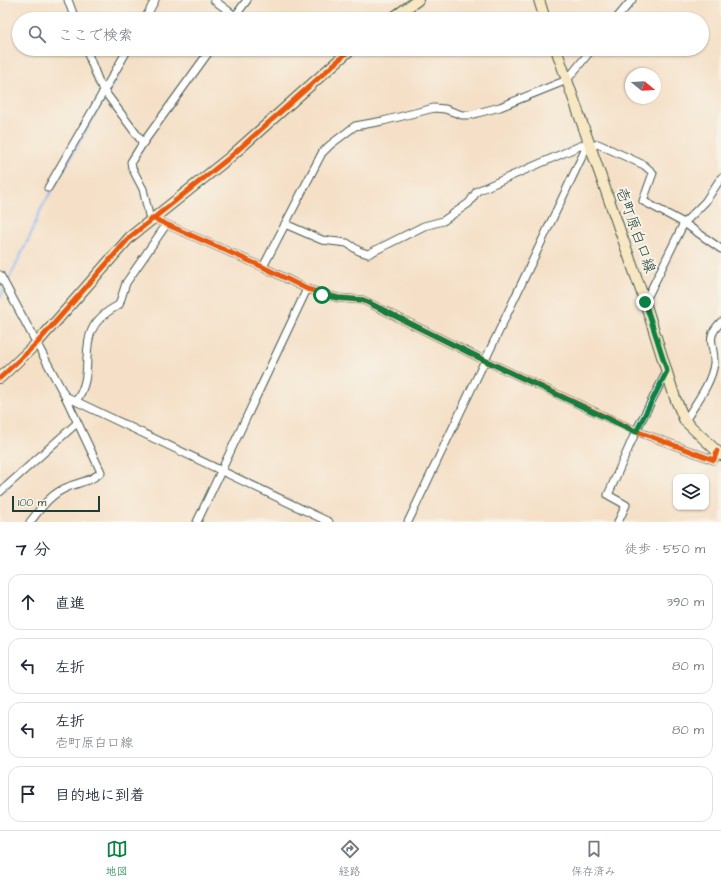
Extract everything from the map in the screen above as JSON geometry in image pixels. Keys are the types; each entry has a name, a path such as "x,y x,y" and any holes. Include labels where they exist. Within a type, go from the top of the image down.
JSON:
{"street":[{"path":"68,0 72,12"},
{"path":"149,12 155,0"},
{"path":"214,0 227,12"},
{"path":"238,12 247,0"},
{"path":"401,12 418,0"},
{"path":"539,0 543,12"},
{"path":"622,12 632,0"},
{"path":"89,56 99,82 105,92 143,142"},
{"path":"48,188 105,92 124,56"},
{"path":"151,219 143,189 132,168 131,162 143,142 206,56"},
{"path":"0,378 37,343 115,251 151,219 230,158 343,56"},
{"name":"壱町原白口線","path":"558,56 645,302 675,398 685,421 719,453"},
{"path":"263,267 322,154 330,145 355,126 383,122 434,108 445,109 462,115 480,114 567,80 586,56"},
{"path":"285,224 322,240 346,243 359,251 368,254 424,226 443,221 469,203 477,191 589,145 598,144 644,165 653,173 643,200 684,223 721,249"},
{"path":"408,522 484,360 589,145"},
{"path":"645,302 684,223 705,202 721,178"},
{"path":"151,219 263,267 307,290 338,298 363,300 484,360 636,432 714,460 719,453"},
{"path":"76,401 81,393 87,368 87,340 94,326 105,312 119,305 126,283 166,225"},
{"path":"0,275 65,396 101,472 97,476 67,487 48,499 30,522"},
{"path":"196,522 307,290"},
{"path":"685,421 710,377 714,363 710,340 715,328 721,322"},
{"path":"618,522 626,505 608,495 636,432 667,371"},
{"path":"65,396 329,522"},
{"path":"0,492 77,423"}],"waterway":[{"path":"108,92 128,56"},
{"path":"7,283 30,236 41,209 106,96"},
{"path":"0,298 4,289"}],"cycle path":[{"path":"0,378 37,343 130,237 229,158 343,56"},
{"path":"152,218 263,267 307,289 338,298 363,300 484,360 636,431 714,460 717,451"}],"route":[{"path":"322,295 363,300 484,360 636,432 667,371 645,302"}]}
